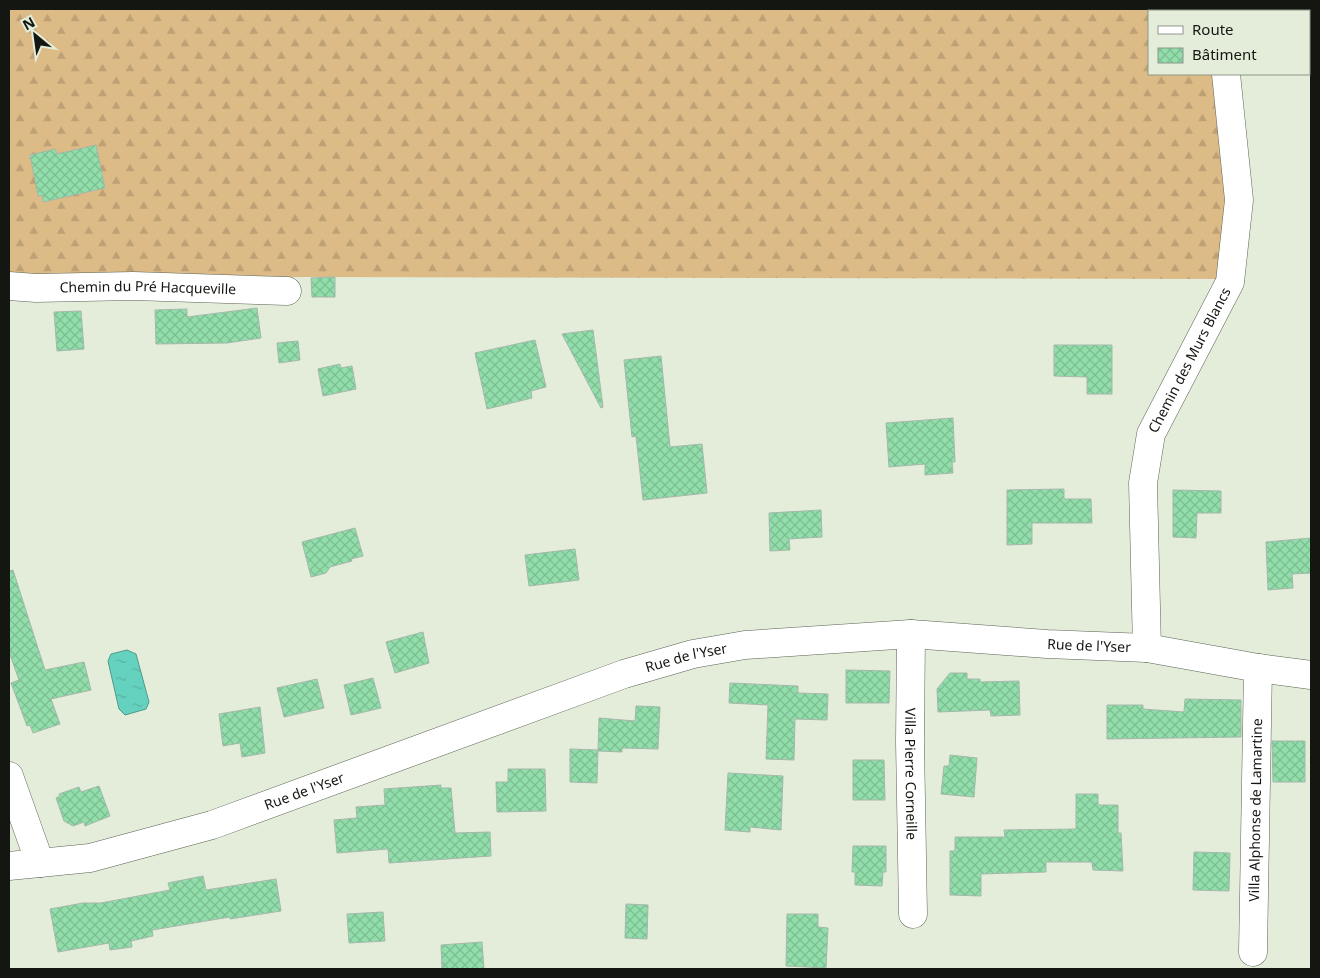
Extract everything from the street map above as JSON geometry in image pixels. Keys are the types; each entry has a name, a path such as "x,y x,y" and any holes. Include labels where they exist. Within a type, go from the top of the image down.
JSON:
{"street":[{"name":"Chemin des Murs Blancs","path":"1147,648 1143,484 1151,434 1230,282 1239,200 1226,75"},
{"name":"Chemin du Pré Hacqueville","path":"9,286 36,288 133,286 288,291"},
{"name":"Rue de l'Yser","path":"9,866 90,858 212,825 624,674 693,654 745,644 911,634 1047,644 1147,648 1258,668 1311,675"},
{"name":"Villa Pierre Corneille","path":"911,634 910,742 913,914"},
{"name":"Villa Alphonse de Lamartine","path":"1253,952 1258,668"},
{"path":"9,776 40,863"}],"green space":[{"path":"9,9 1209,9 1148,10 1148,75 1216,75 1232,209 1222,279 9,278"}],"water":[{"path":"127,650 136,654 149,702 146,709 125,715 119,709 108,661 111,654"}],"building":[{"path":"96,145 105,188 43,202 42,195 38,196 30,155 55,149 57,154"},
{"path":"335,277 335,297 312,297 311,278"},
{"path":"257,308 261,338 227,343 156,344 155,310 187,309 187,317"},
{"path":"81,311 84,349 57,351 54,312"},
{"path":"593,330 603,407 601,408 562,334"},
{"path":"535,340 546,387 531,391 532,398 487,409 475,353"},
{"path":"298,341 300,360 279,363 277,343"},
{"path":"1054,345 1112,345 1112,394 1087,394 1087,377 1054,376"},
{"path":"661,356 670,447 702,444 707,493 643,500 636,436 632,437 624,360"},
{"path":"340,364 341,368 352,366 356,389 323,396 318,369"},
{"path":"953,418 955,462 952,462 953,473 925,475 925,464 889,467 886,423"},
{"path":"1064,489 1064,499 1091,499 1092,523 1032,523 1032,544 1007,545 1007,490"},
{"path":"1173,490 1221,491 1221,513 1197,513 1196,538 1173,537"},
{"path":"821,510 822,537 789,539 790,550 770,551 769,513"},
{"path":"355,528 363,556 330,567 326,573 311,577 302,542"},
{"path":"1311,538 1311,573 1292,574 1293,588 1268,590 1266,542"},
{"path":"575,549 579,580 529,586 525,555"},
{"path":"13,570 45,670 84,662 91,690 51,699 60,724 33,733 30,725 27,726 11,683 19,680 9,652 9,571"},
{"path":"423,632 429,663 395,673 386,642"},
{"path":"846,670 890,671 889,703 846,703"},
{"path":"950,673 967,673 967,679 980,679 980,682 1019,681 1020,715 991,716 990,710 938,712 937,689"},
{"path":"373,678 381,708 351,715 344,685"},
{"path":"317,679 324,708 284,717 277,688"},
{"path":"730,683 798,686 798,693 828,694 827,720 795,719 794,760 766,759 768,705 729,703"},
{"path":"1185,699 1241,700 1241,737 1107,739 1107,705 1143,705 1143,709 1184,712"},
{"path":"636,706 660,707 658,749 622,748 622,752 598,751 599,718 635,721"},
{"path":"260,707 265,753 242,757 240,743 223,746 219,714"},
{"path":"1272,741 1305,741 1305,782 1273,782"},
{"path":"570,749 598,750 597,783 570,782"},
{"path":"950,755 977,758 974,797 941,794 944,766 949,766"},
{"path":"853,760 884,760 885,800 853,800"},
{"path":"508,769 545,769 546,811 497,812 496,782 508,782"},
{"path":"728,773 783,776 781,830 750,827 750,832 725,830"},
{"path":"441,785 441,788 451,788 455,833 490,832 491,856 389,863 388,849 337,853 334,820 357,818 356,807 385,805 384,789"},
{"path":"99,786 110,816 85,826 84,822 73,826 64,821 56,798 60,796 59,794 79,787 81,792"},
{"path":"1076,794 1098,794 1098,805 1118,805 1118,833 1121,833 1123,871 1093,870 1092,862 1046,862 1046,872 981,874 981,896 950,895 950,851 955,851 955,837 1005,837 1004,830 1076,829"},
{"path":"853,846 886,846 886,872 883,872 882,886 855,885 855,872 852,872"},
{"path":"1194,852 1230,853 1229,891 1193,890"},
{"path":"203,876 206,890 276,879 281,911 152,930 153,936 131,941 132,947 110,950 109,943 58,952 50,909 83,903 101,903 170,890 168,883"},
{"path":"626,904 648,905 647,939 625,938"},
{"path":"383,912 385,941 349,943 347,914"},
{"path":"787,914 818,914 818,927 828,928 826,968 786,966"},
{"path":"482,942 484,969 442,969 441,945"}]}
